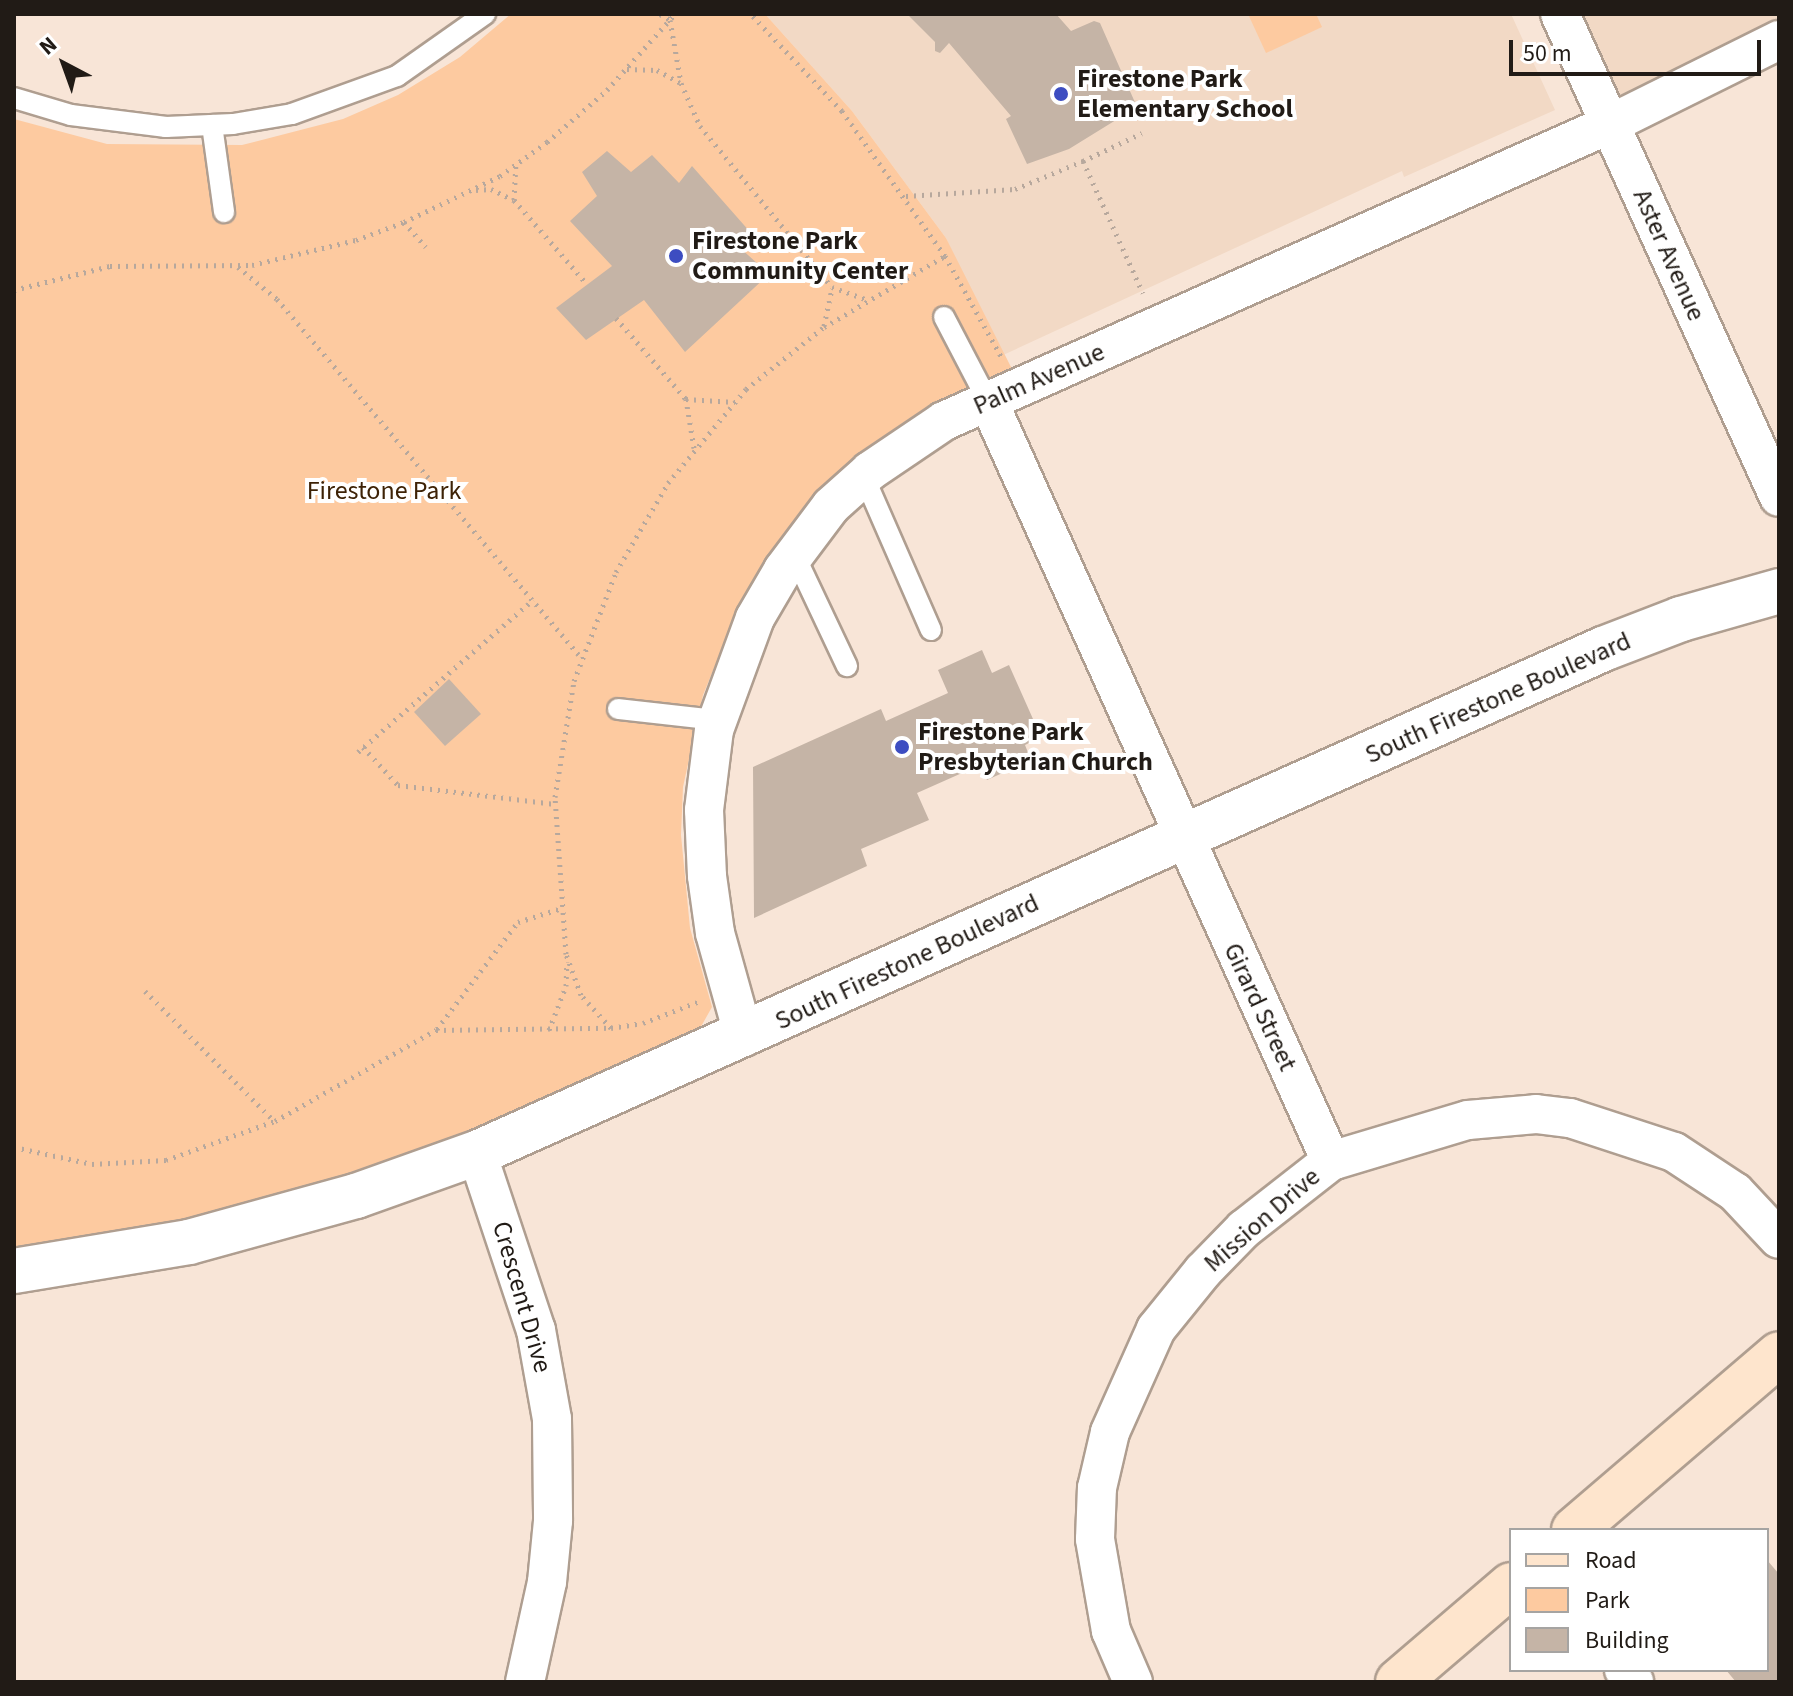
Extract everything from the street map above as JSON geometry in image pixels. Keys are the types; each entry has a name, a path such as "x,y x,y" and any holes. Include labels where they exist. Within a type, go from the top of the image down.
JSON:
{"main road":[{"path":"1576,1528 1779,1354"},
{"path":"1398,1682 1509,1587"}],"street":[{"name":"Aster Avenue","path":"1560,14 1779,497"},
{"name":"Palm Avenue","path":"744,1037 730,987 707,876 704,810 716,720 755,618 814,526 864,477 918,436 1610,124 1779,40"},
{"name":"Girard Street","path":"989,403 1331,1161"},
{"name":"South Firestone Boulevard","path":"14,1271 189,1242 356,1196 477,1153 744,1037 1603,649 1681,619 1779,591"},
{"path":"1331,1161 1468,1120 1536,1114 1570,1118 1674,1152 1735,1192 1779,1239"},
{"name":"Crescent Drive","path":"477,1153 536,1330 552,1419 553,1521 547,1582 525,1682"},
{"name":"Mission Drive","path":"1133,1682 1111,1631 1095,1539 1097,1488 1110,1432 1156,1329 1203,1271 1244,1229 1331,1161"}],"lane":[{"path":"14,98 71,115 130,124 212,125 292,114 347,98 437,52 485,14"},
{"path":"212,125 224,212"},
{"path":"944,317 989,403"},
{"path":"864,477 931,630"},
{"path":"794,554 847,666"},
{"path":"618,709 716,720"}],"path":[{"path":"660,14 670,20 681,83 700,126 832,287 866,299"},
{"path":"14,290 110,266 237,266 356,240 404,222 516,165 627,69 675,14"},
{"path":"751,14 842,111 906,196 945,256 1001,356"},
{"path":"627,69 657,70 681,83"},
{"path":"906,196 1015,189 1142,133"},
{"path":"1083,161 1143,293"},
{"path":"514,200 516,165"},
{"path":"471,190 491,189 514,200 587,284"},
{"path":"404,222 426,247"},
{"path":"549,1030 566,986 555,804 581,657 616,572 694,449 735,402 824,327 866,299 945,256"},
{"path":"237,266 277,299 581,657"},
{"path":"824,327 832,287"},
{"path":"616,318 686,399 694,449"},
{"path":"686,399 735,402"},
{"path":"533,600 360,749 398,785 555,804"},
{"path":"14,1147 92,1164 129,1163 212,1147 275,1121 436,1030 518,922 559,909"},
{"path":"566,954 581,995 611,1028"},
{"path":"436,1030 611,1028 643,1023 730,987"},
{"path":"145,991 275,1121"}],"shaded area":[{"path":"765,14 1511,14 1555,110 1404,177 1402,171 1001,356 946,238 852,111"},
{"path":"1561,14 1779,14 1779,40 1610,124"}],"green space":[{"name":"Firestone Park","path":"511,14 765,14 852,111 946,238 1013,371 931,408 870,450 763,568 740,605 703,695 683,787 681,835 690,928 712,1007 698,1032 496,1122 300,1190 161,1225 14,1251 14,119 107,144 242,145 343,119 398,95 460,57"},
{"path":"1248,14 1316,14 1322,27 1266,53"}],"building":[{"name":"Firestone Park Elementary School","path":"907,14 1056,14 1071,31 1094,21 1100,23 1137,107 1069,149 1027,164 1006,119 1011,116 949,43 940,53 935,51 935,42"},
{"name":"Firestone Park Community Center","path":"607,151 631,172 652,155 679,183 692,166 751,233 738,246 769,274 685,352 644,300 586,340 556,308 612,266 570,221 597,196 582,172"},
{"path":"982,650 992,673 1009,665 1041,737 1025,745 1031,760 987,780 980,765 917,793 929,820 861,849 867,866 754,918 753,767 881,709 886,721 948,693 938,670"},
{"path":"449,679 481,714 445,746 414,712"},
{"path":"1769,1562 1779,1574 1779,1682 1736,1682 1728,1672 1769,1672"}],"place":[{"name":"Firestone Park Elementary School","path":"1061,94"},
{"name":"Firestone Park Community Center","path":"676,256"},
{"name":"Firestone Park Presbyterian Church","path":"902,747"}]}
